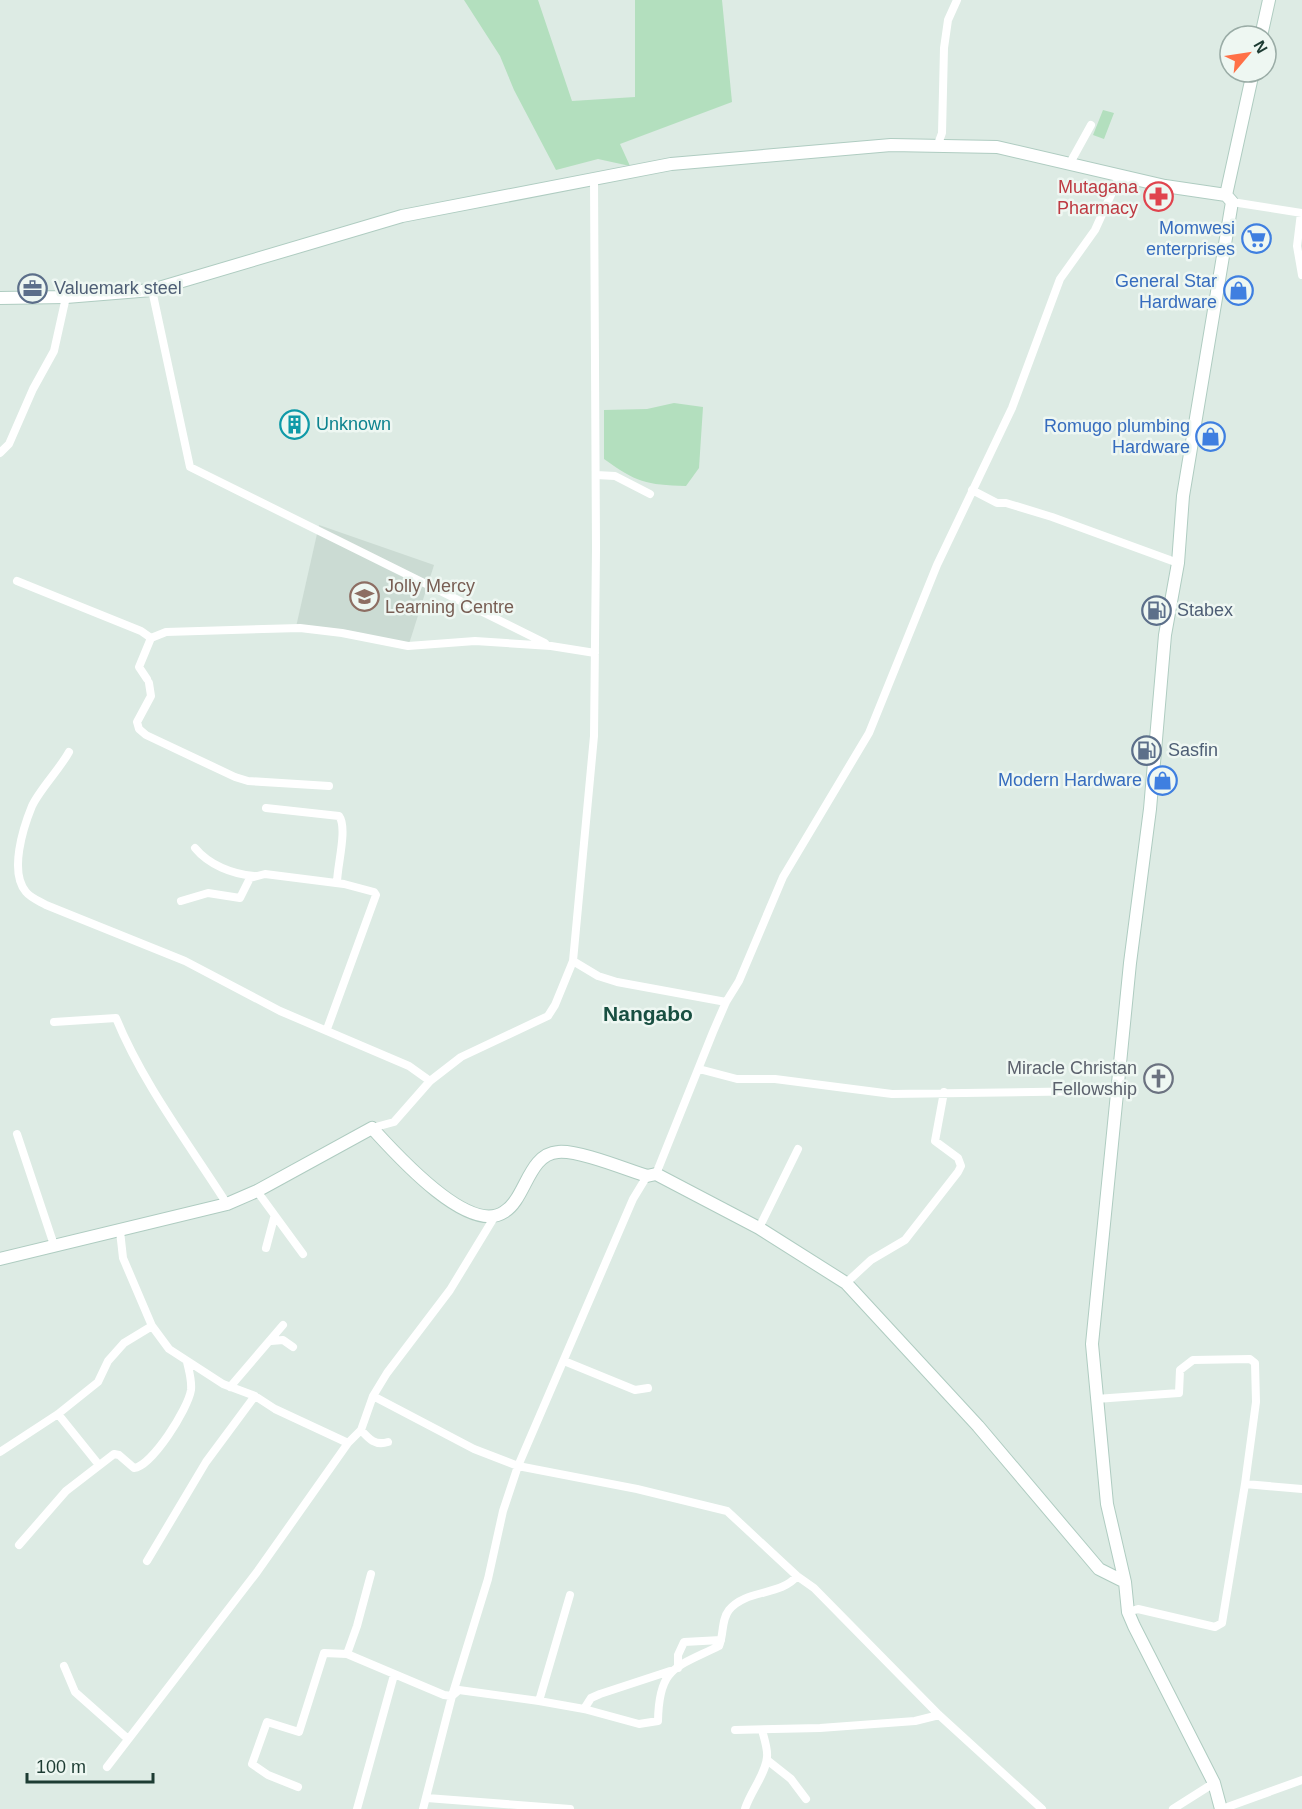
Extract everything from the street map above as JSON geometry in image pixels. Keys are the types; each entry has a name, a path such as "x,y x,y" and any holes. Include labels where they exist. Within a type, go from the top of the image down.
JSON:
{"street":[{"path":"938,144 942,132 948,20 957,0"},
{"path":"1264,24 1269,0"},
{"path":"1251,84 1229,199 1183,496 1178,563 1165,635 1150,809 1130,963 1092,1344 1107,1504 1125,1582 1128,1612 1172,1704 1214,1783 1221,1809 1302,1780"},
{"path":"1070,163 1091,126"},
{"path":"0,298 66,297 152,290 402,216 671,164 891,145 938,144 998,147 1120,176 1302,213 1297,246 1302,275"},
{"path":"423,1809 452,1696 488,1580 503,1511 518,1466 633,1199 651,1175 699,1069 726,1002 740,981 783,877 868,733 937,565 1012,408 1060,279 1095,230 1120,176"},
{"path":"0,1259 227,1204 257,1191 372,1128 394,1122 430,1081 461,1057 548,1016 555,1005 573,961 594,736 596,475 594,178"},
{"path":"152,290 190,467 551,646"},
{"path":"0,453 9,444 37,380 54,351 66,297"},
{"path":"596,475 615,476 650,494"},
{"path":"972,490 997,503 1006,503 1052,517 1178,563"},
{"path":"17,580 151,638"},
{"path":"329,786 248,781 146,735 139,729 137,722 152,696 148,681 139,667 151,638 166,632 300,628 342,633 408,646 475,641 551,646 595,653"},
{"path":"69,752 32,807 26,826 19,868 20,882 26,892 46,905 185,960 280,1011 327,1029 409,1066 430,1081"},
{"path":"266,808 339,816 344,824 338,862 338,883"},
{"path":"195,848 221,867 254,876 265,874 338,883 367,888 376,895 327,1029"},
{"path":"181,901 208,893 240,898 254,876"},
{"path":"573,961 598,976 617,982 726,1002"},
{"path":"54,1022 116,1018 126,1044 148,1081 227,1204"},
{"path":"699,1069 737,1079 776,1079 892,1094 1095,1091 1117,1094"},
{"path":"846,1283 859,1268 906,1240 958,1172 961,1166 958,1158 935,1141 944,1092"},
{"path":"372,1128 406,1166 453,1203 476,1215 495,1216 505,1212 542,1159 559,1152 579,1155 651,1175 759,1228 846,1283 978,1426 1099,1569 1125,1582"},
{"path":"17,1134 54,1245"},
{"path":"759,1228 798,1149"},
{"path":"257,1191 274,1218 303,1254"},
{"path":"106,1767 257,1572 348,1443 361,1430 373,1396 450,1290 495,1216"},
{"path":"266,1248 274,1218"},
{"path":"120,1231 123,1258 152,1326 169,1349 230,1387 255,1396 291,1417 348,1443"},
{"path":"230,1387 283,1325"},
{"path":"0,1452 58,1414 98,1382 108,1361 124,1343 152,1326"},
{"path":"271,1341 284,1340 293,1347"},
{"path":"1096,1399 1179,1393 1180,1370 1193,1360 1250,1359 1255,1363 1256,1402 1222,1623 1215,1627 1138,1609 1128,1612"},
{"path":"564,1361 635,1390 648,1388"},
{"path":"19,1545 66,1491 99,1465 117,1454 134,1468 146,1464 188,1402 191,1380 187,1362"},
{"path":"147,1561 189,1488 255,1396"},
{"path":"373,1396 474,1449 518,1466 637,1489 727,1511 843,1615 862,1638 939,1714 1042,1809"},
{"path":"58,1414 99,1465"},
{"path":"361,1430 370,1440 380,1444 388,1442"},
{"path":"1245,1484 1302,1489"},
{"path":"347,1654 371,1575"},
{"path":"584,1709 591,1698 677,1668 719,1646 724,1620 730,1609 752,1596 792,1582 797,1576"},
{"path":"539,1701 570,1595"},
{"path":"452,1696 459,1690 584,1709 639,1724 658,1721 663,1680 677,1668 678,1655 684,1642 721,1640"},
{"path":"298,1787 252,1764 267,1722 299,1732 324,1653 347,1654 394,1675 452,1696"},
{"path":"64,1666 75,1692 128,1739"},
{"path":"357,1809 394,1675"},
{"path":"735,1730 915,1721 939,1714"},
{"path":"745,1809 767,1760 762,1730"},
{"path":"767,1760 791,1779 806,1799"},
{"path":"1173,1809 1214,1783"},
{"path":"426,1798 570,1809"}],"shaded area":[{"name":"Jolly Mercy Learning Centre","path":"319,525 434,565 409,644 296,627"}],"green space":[{"path":"464,0 538,0 572,101 635,97 635,0 722,0 732,102 620,144 630,166 598,159 556,170 514,90 500,56"},
{"path":"1103,110 1114,113 1104,139 1093,135"},
{"path":"674,403 703,407 699,468 686,486 661,485 642,481 604,459 604,410 647,409"}],"place":[{"name":"Mutagana Pharmacy","path":"1159,197"},
{"name":"Momwesi enterprises","path":"1256,238"},
{"name":"Valuemark steel","path":"33,288"},
{"name":"General Star Hardware","path":"1238,291"},
{"name":"Unknown","path":"295,424"},
{"name":"Romugo plumbing Hardware","path":"1211,436"},
{"name":"Jolly Mercy Learning Centre","path":"364,596"},
{"name":"Stabex","path":"1156,610"},
{"name":"Sasfin","path":"1147,750"},
{"name":"Modern Hardware","path":"1163,780"},
{"name":"Miracle Christan Fellowship","path":"1158,1078"}],"district":[{"name":"Nangabo","path":"648,1014"}]}
